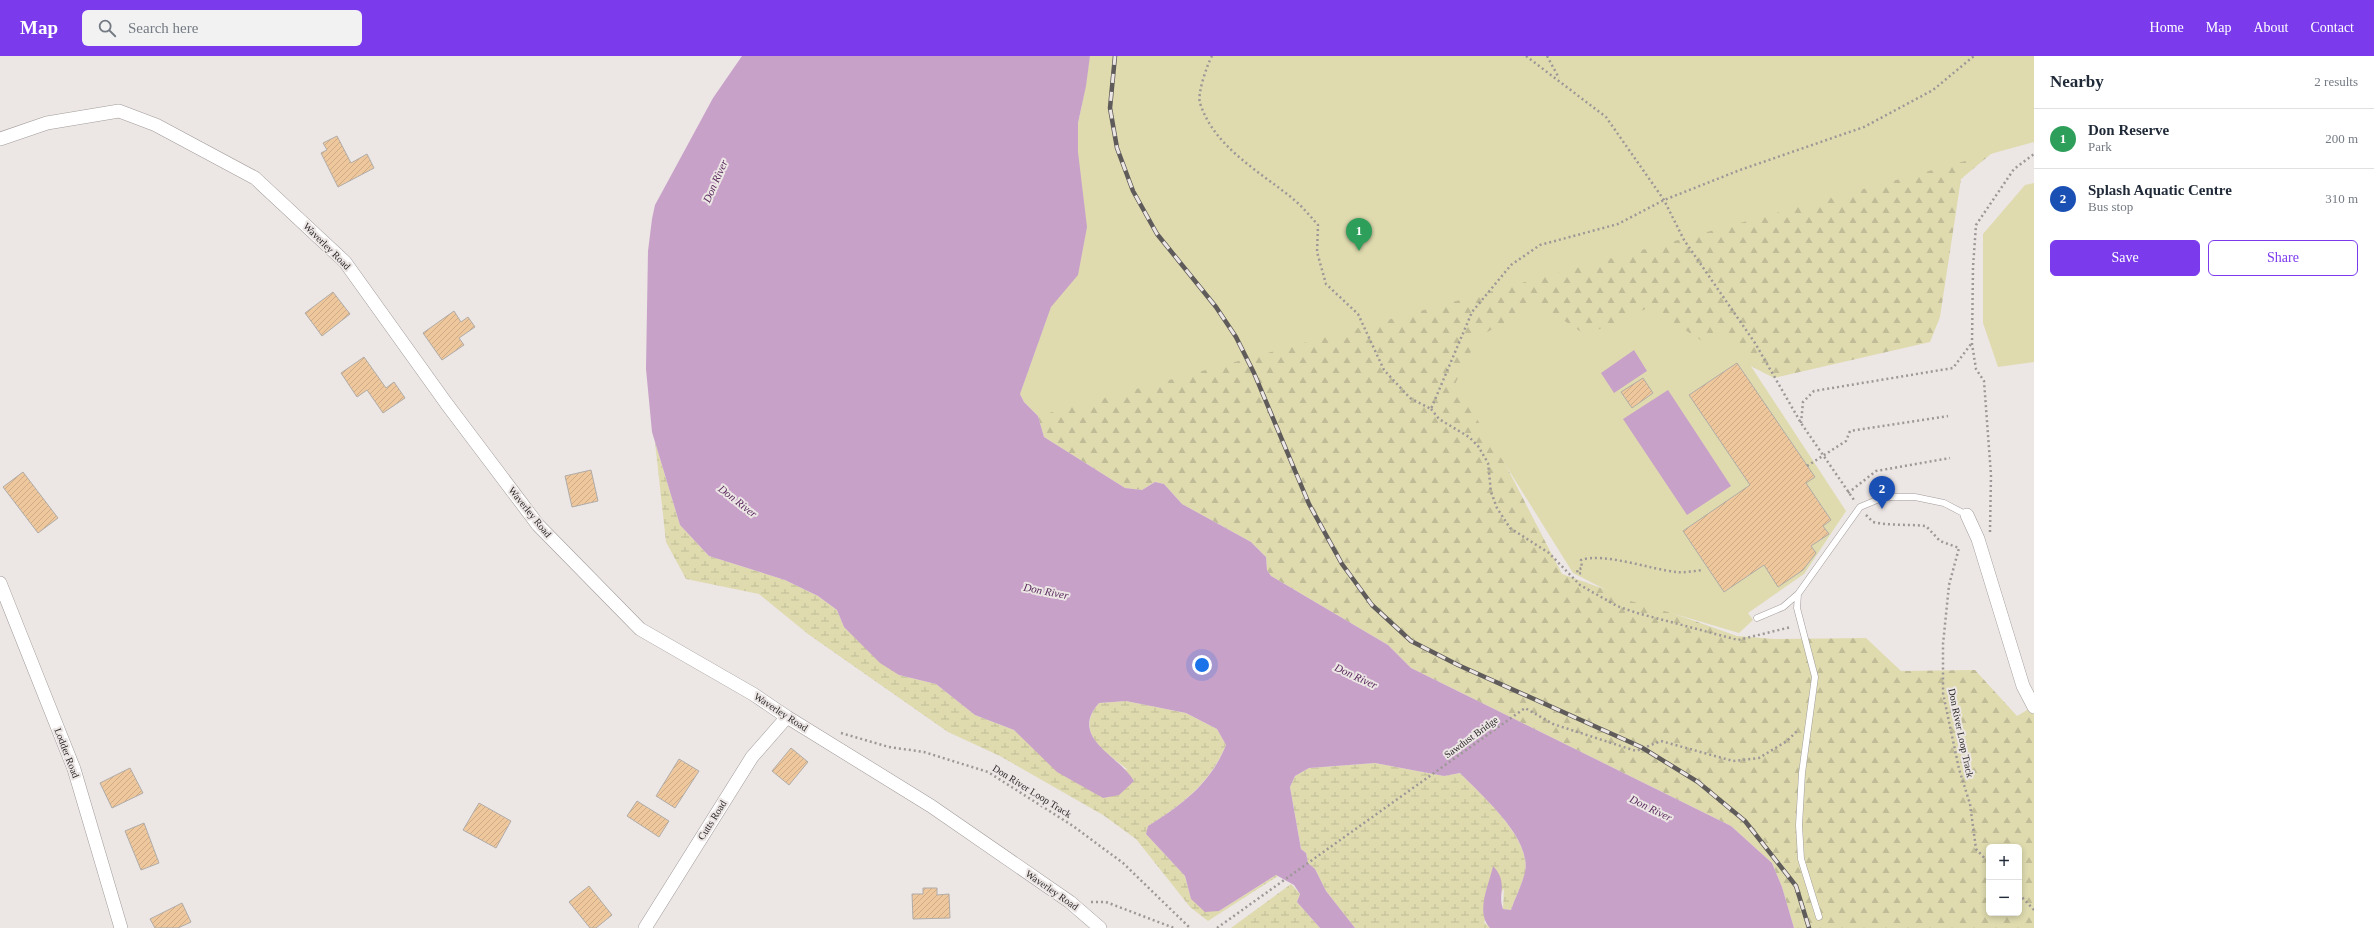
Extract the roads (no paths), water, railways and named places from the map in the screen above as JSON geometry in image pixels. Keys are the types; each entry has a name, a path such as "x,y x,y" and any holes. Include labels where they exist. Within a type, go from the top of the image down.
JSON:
{"street":[{"name":"Waverley Road","path":"0,139 47,123 119,111 156,125 255,178 345,262 446,403 538,525 640,629 753,694 787,717 931,806 1070,902 1100,928"},
{"path":"1967,515 1978,539 2023,686 2034,706"},
{"name":"Lodder Road","path":"0,583 74,768 121,928"},
{"name":"Cutts Road","path":"646,928 752,757 787,717"}],"lane":[{"path":"1757,618 1783,608 1798,594 1860,507 1884,497 1914,497 1944,503 1967,515"},
{"path":"1798,594 1797,608 1814,677 1811,717 1802,773 1799,825 1801,859 1818,916"}],"water":[{"name":"Don River","path":"742,56 1090,56 1086,86 1078,123 1078,152 1087,227 1078,275 1051,307 1020,394 1024,402 1038,416 1044,437 1125,488 1142,490 1155,482 1164,484 1182,504 1251,542 1266,557 1267,570 1271,576 1388,645 1411,668 1731,826 1772,863 1782,887 1794,928 1490,928 1486,922 1483,906 1493,866 1498,872 1502,883 1501,898 1503,909 1511,910 1525,872 1525,859 1521,845 1513,832 1492,805 1460,773 1444,776 1375,763 1309,768 1295,776 1290,787 1301,849 1306,853 1308,863 1315,869 1326,891 1355,928 1320,928 1297,902 1300,894 1294,885 1276,875 1219,911 1205,912 1191,899 1185,876 1146,834 1148,826 1184,801 1204,782 1212,771 1220,759 1226,745 1217,729 1186,713 1126,701 1099,703 1091,715 1089,726 1092,736 1134,781 1119,795 1103,798 1057,772 1014,730 975,715 936,684 899,675 880,663 844,627 837,610 818,596 785,580 709,556 680,525 652,432 646,369 648,251 655,205 713,98"},
{"path":"1634,350 1647,371 1614,393 1601,373"},
{"path":"1668,390 1731,486 1687,515 1623,419"}],"railway":[{"path":"1115,56 1110,108 1117,148 1133,191 1157,234 1216,307 1236,337 1254,373 1309,504 1342,564 1372,605 1411,641 1458,665 1641,747 1698,782 1745,821 1796,886 1809,928"}],"place":[{"name":"Don Reserve","path":"1359,251"},
{"name":"Splash Aquatic Centre","path":"1882,509"}]}
